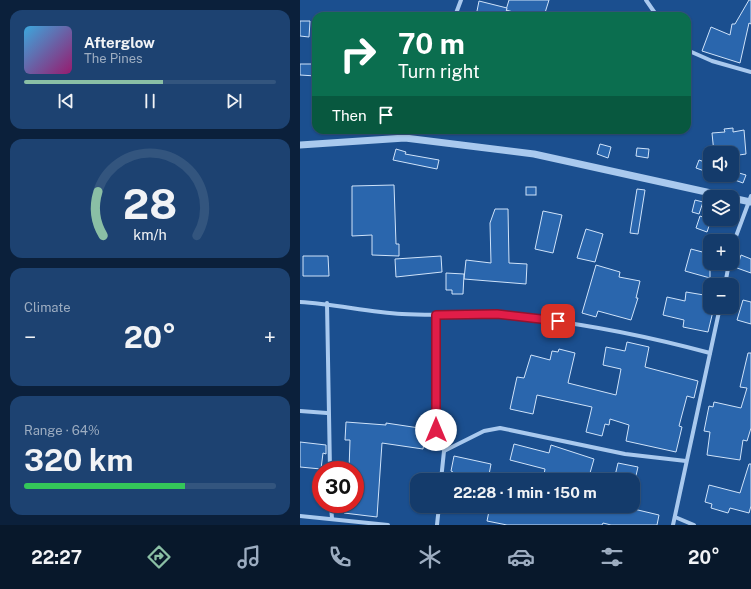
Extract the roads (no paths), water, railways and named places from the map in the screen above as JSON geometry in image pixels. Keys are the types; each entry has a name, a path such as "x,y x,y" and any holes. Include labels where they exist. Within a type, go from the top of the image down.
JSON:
{"street":[{"path":"457,12 462,0"},
{"path":"646,0 654,12"},
{"path":"691,52 712,61 751,72"},
{"path":"405,138 406,134"},
{"path":"300,145 405,138 534,154 703,191"},
{"path":"737,234 750,200 739,198"},
{"path":"300,302 327,303 354,309 368,309 401,314 497,314 573,323 648,337 710,353"},
{"path":"327,303 327,413 330,461"},
{"path":"673,525 718,314"},
{"path":"436,315 436,430 444,451 442,473"},
{"path":"300,411 327,413"},
{"path":"444,451 484,431 500,428 625,454 686,461"},
{"path":"332,513 332,519"},
{"path":"436,525 438,513"},
{"path":"300,516 388,525"},
{"path":"675,517 694,525"}]}
